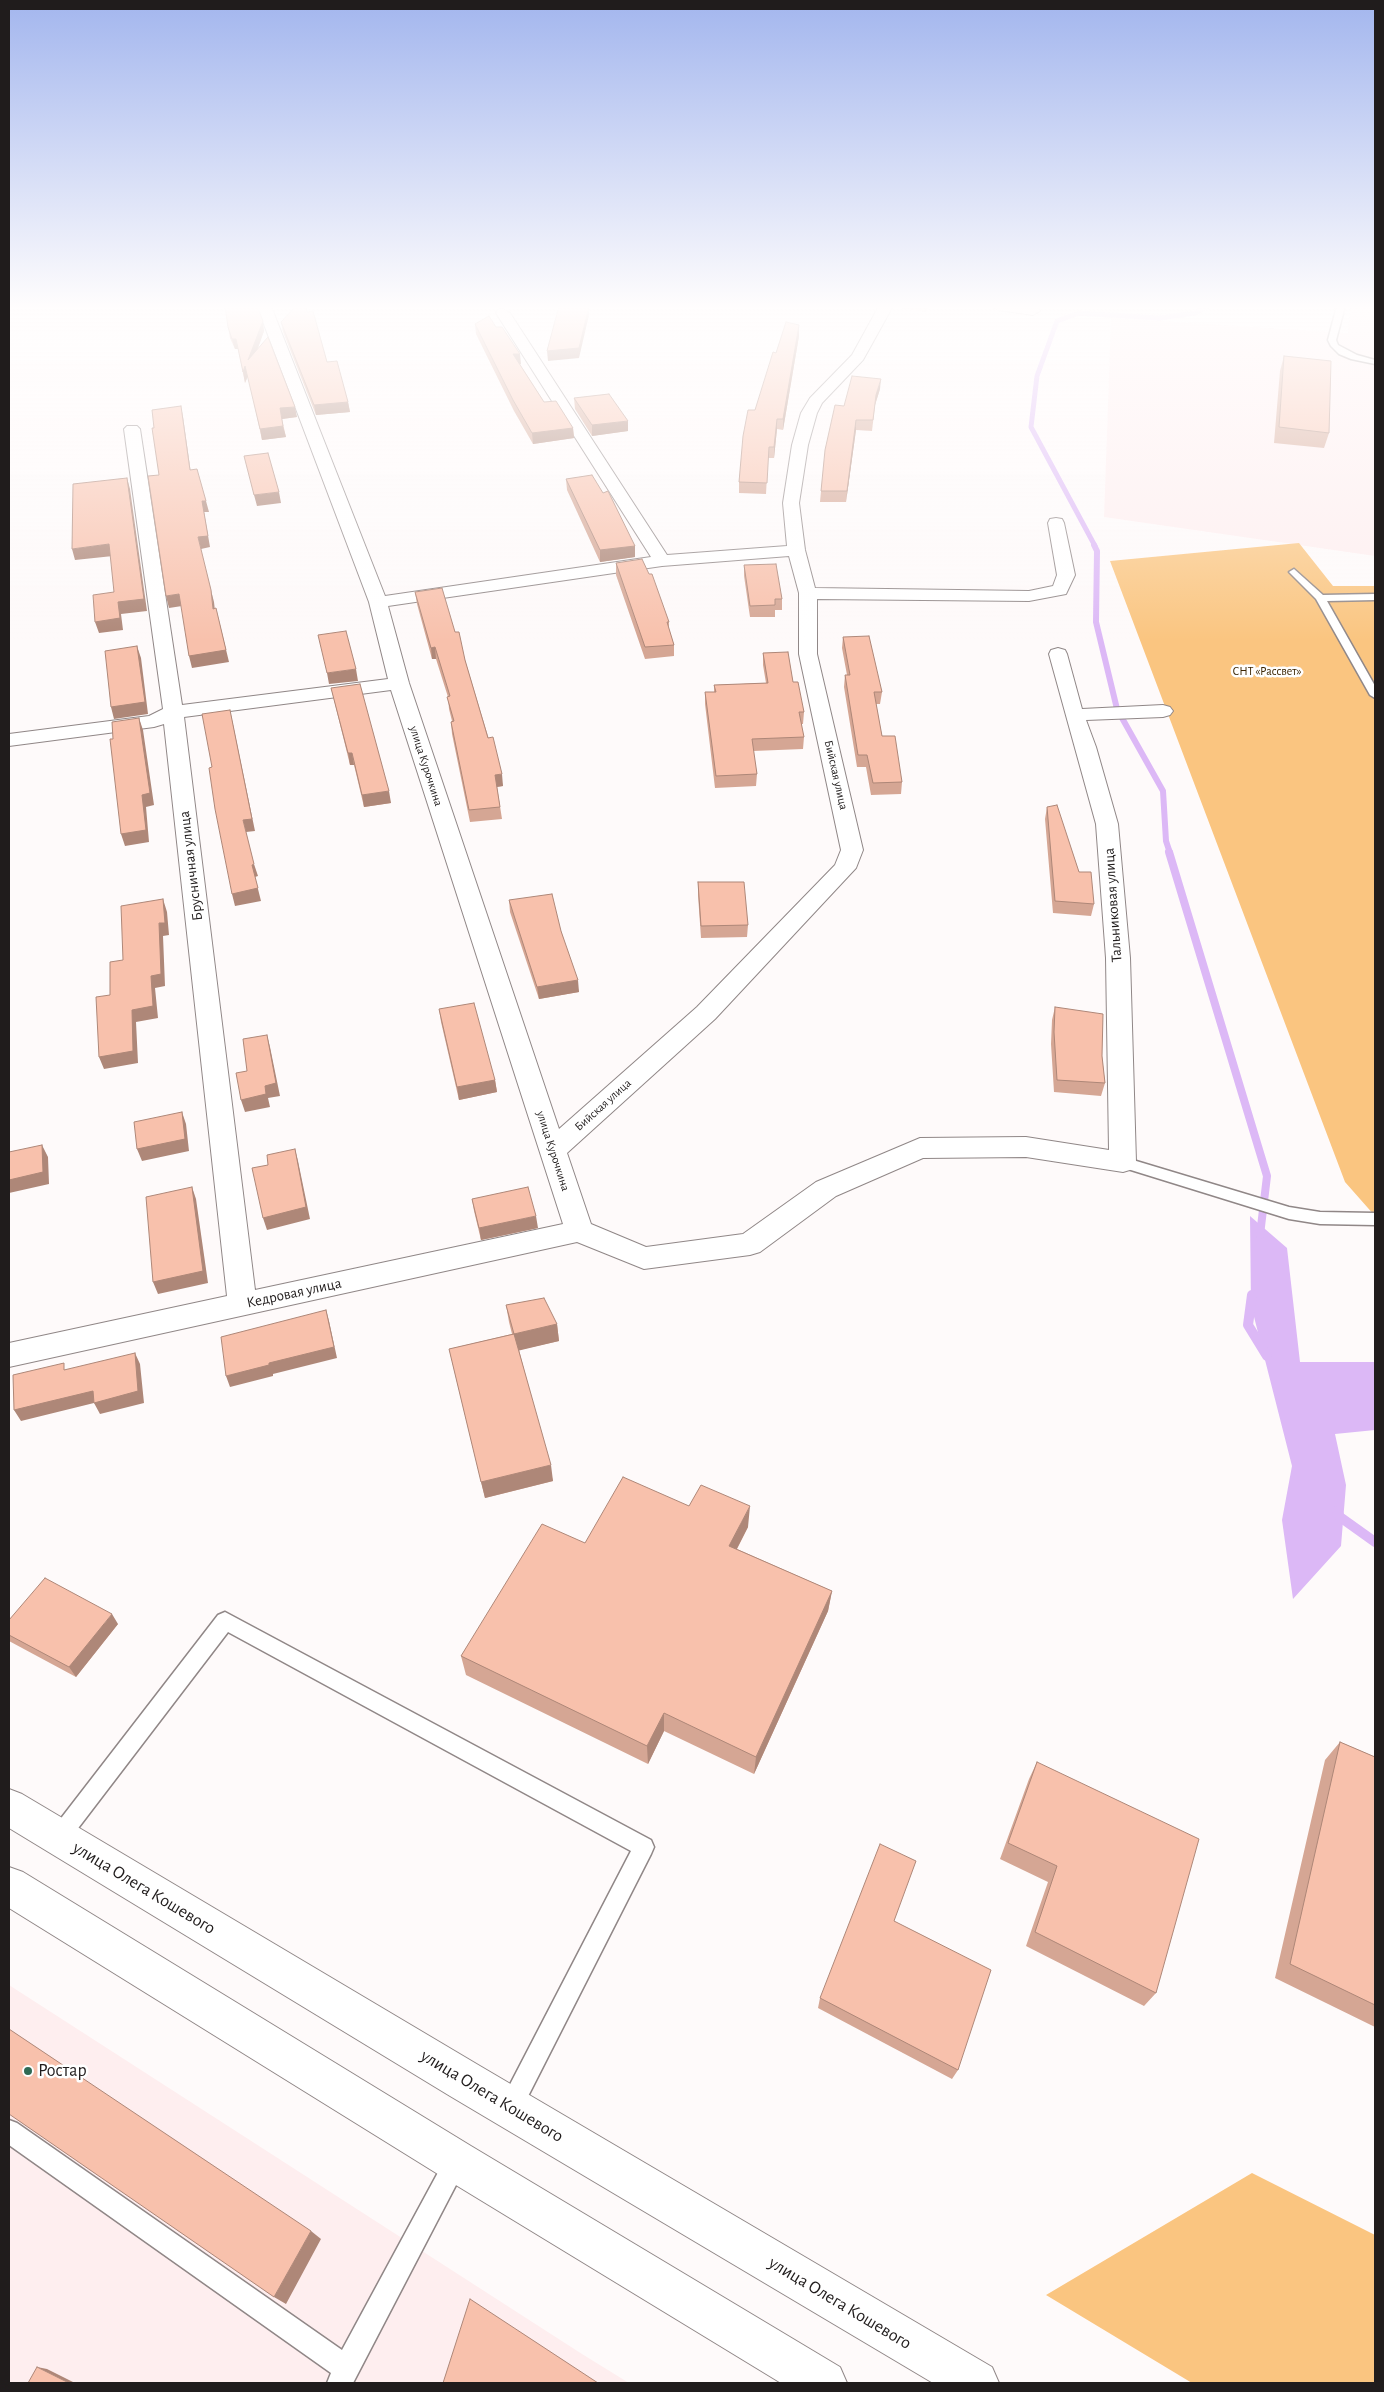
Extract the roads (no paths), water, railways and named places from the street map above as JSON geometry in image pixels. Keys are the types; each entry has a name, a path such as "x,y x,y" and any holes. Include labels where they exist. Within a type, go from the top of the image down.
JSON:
{"street":[{"name":"улица Курочкина","path":"307,418 378,602 399,683 579,1230"},
{"path":"570,418 662,561"},
{"name":"Бийская улица","path":"553,1150 706,1013 741,974 845,868 852,850 808,654 808,593 796,550 791,503 800,445 807,418"},
{"name":"Брусничная улица","path":"132,430 173,712 242,1304"},
{"path":"808,593 1029,596 1060,590 1066,576 1056,522"},
{"path":"378,602 662,561 796,550"},
{"name":"Тальниковая улица","path":"1058,654 1074,715 1086,747 1107,824 1118,958 1123,1162"},
{"path":"9,740 154,721 173,712 399,683"},
{"path":"1074,715 1163,711"},
{"path":"579,1230 644,1258 750,1244 826,1189 920,1148 1026,1147 1123,1162"},
{"name":"Кедровая улица","path":"9,1355 579,1230"},
{"name":"улица Олега Кошевого","path":"9,1807 976,2383"},
{"path":"9,1886 456,2161 824,2383"}],"lane":[{"path":"1294,572 1320,598 1375,695"},
{"path":"1320,598 1375,598"},
{"path":"1123,1162 1289,1213 1320,1218 1375,1219"},
{"path":"59,1837 225,1621 644,1847 510,2107"},
{"path":"9,2131 343,2376 456,2161"}],"waterway":[{"path":"1032,418 1031,427 1095,546"},
{"path":"1094,545 1097,551 1096,622 1117,709 1163,791 1166,841 1170,853"},
{"path":"1169,852 1267,1176 1260,1235"},
{"path":"1252,1295 1248,1325 1267,1356"},
{"path":"1337,1511 1340,1517 1375,1542"}],"place":[{"name":"Ростар","path":"28,2071"}],"park label":[{"name":"СНТ «Рассвет»","path":"1267,671"}]}
